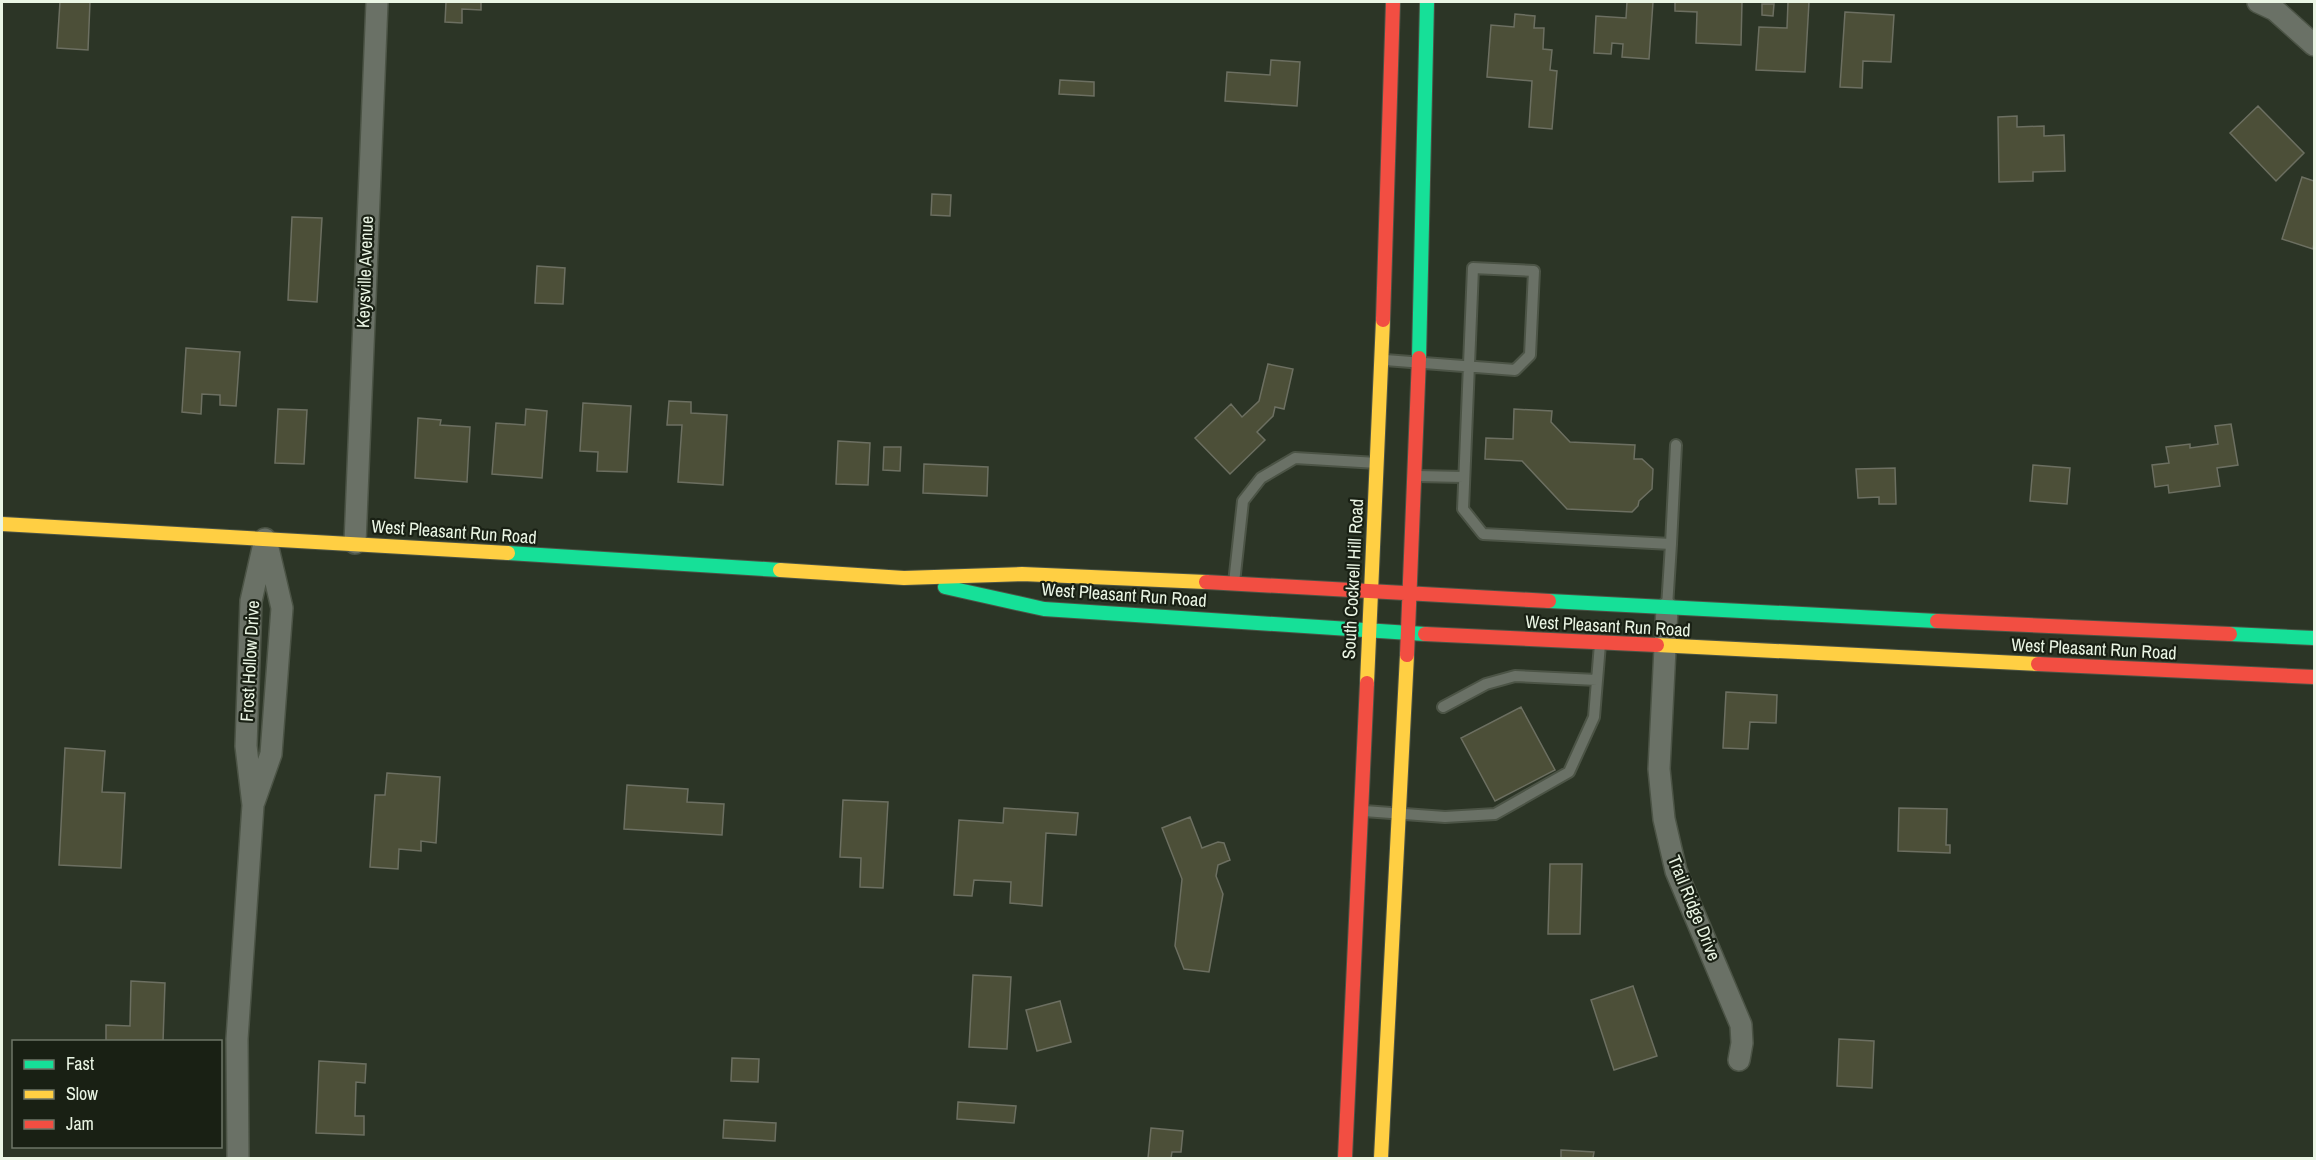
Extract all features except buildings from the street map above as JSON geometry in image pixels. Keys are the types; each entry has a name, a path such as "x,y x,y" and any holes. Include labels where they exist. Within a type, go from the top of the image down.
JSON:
{"main road":[{"name":"South Cockrell Hill Road","path":"1345,1158 1382,359 1393,2"},
{"path":"1381,1158 1415,476 1427,2"},
{"name":"West Pleasant Run Road","path":"2,524 355,543 904,578 1022,574 1371,590 1667,608 2314,638"},
{"name":"West Pleasant Run Road","path":"904,578 1044,609 1666,647 2314,677"}],"street":[{"name":"Keysville Avenue","path":"355,543 377,2"},
{"path":"2271,4 2314,45"},
{"name":"Frost Hollow Drive","path":"253,805 271,754 282,608 265,539"},
{"name":"Frost Hollow Drive","path":"238,1158 237,1039 253,805 246,746 251,601 265,539"},
{"name":"Trail Ridge Drive","path":"1667,608 1659,769 1664,819 1676,872 1741,1025 1742,1043 1739,1060"}],"lane":[{"path":"1382,359 1468,368 1515,370 1530,355 1534,271 1473,268 1468,368 1463,509 1483,534 1671,544"},
{"path":"1667,608 1676,445"},
{"path":"1234,584 1243,501 1261,478 1295,458 1377,463"},
{"path":"1415,476 1464,477"},
{"path":"1361,811 1445,817 1495,814 1569,772 1594,717 1600,643"},
{"path":"1443,707 1486,684 1515,676 1597,680"}],"traffic: fast":[{"path":"1419,358 1427,2"},
{"path":"508,553 780,570"},
{"path":"945,587 1044,609 1425,634"},
{"path":"1549,601 1937,621"},
{"path":"2230,634 2314,638"}],"traffic: slow":[{"path":"1367,683 1383,320"},
{"path":"2,524 508,553"},
{"path":"780,570 904,578 1022,574 1206,582"},
{"path":"1657,645 2038,664"},
{"path":"1381,1158 1407,655"}],"traffic: jam":[{"path":"1383,320 1393,2"},
{"path":"1407,655 1419,358"},
{"path":"1206,582 1549,601"},
{"path":"1937,621 2230,634"},
{"path":"1425,634 1657,645"},
{"path":"2038,664 2314,677"},
{"path":"1345,1158 1367,683"}]}
